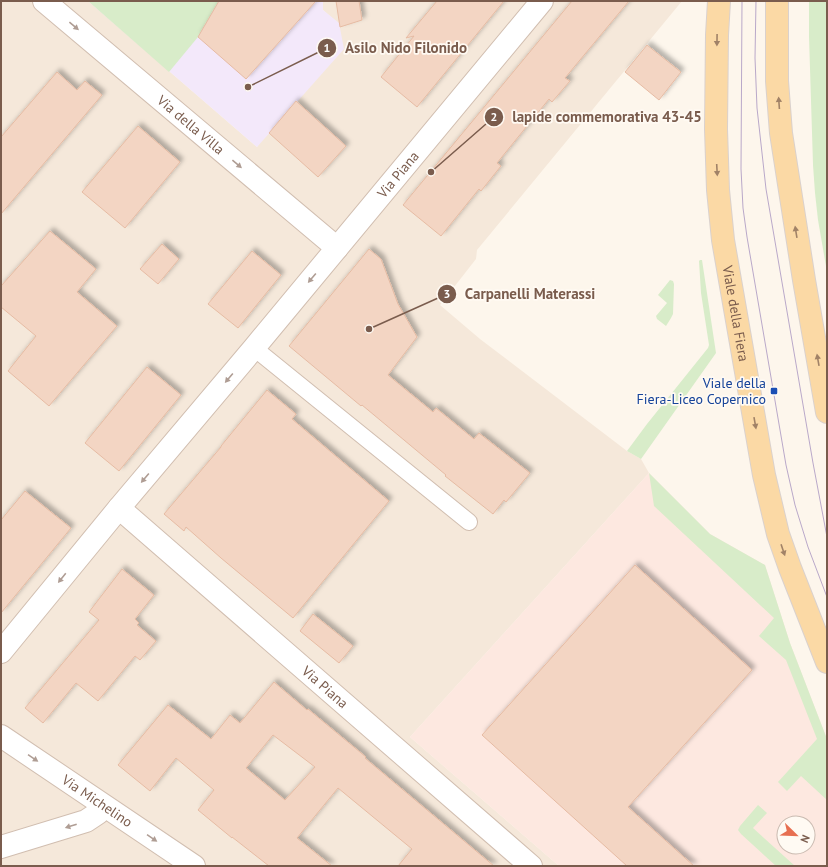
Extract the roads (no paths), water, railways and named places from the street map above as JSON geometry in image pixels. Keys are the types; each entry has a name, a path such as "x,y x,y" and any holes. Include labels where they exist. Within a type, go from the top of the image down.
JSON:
{"main road":[{"name":"Viale della Fiera","path":"719,1 717,35 716,129 718,190 723,240 756,430 772,512 790,568 827,662"},
{"path":"777,1 777,80 781,133 798,244 827,412"}],"street":[{"name":"Via della Villa","path":"44,1 337,248"},
{"name":"Via Piana","path":"1,652 119,508 542,1"},
{"name":"Via Piana","path":"119,508 531,866"},
{"name":"Via Michelino","path":"1,736 194,866"},
{"path":"1,847 86,821 98,813 103,806"}],"lane":[{"path":"254,348 469,522"}],"tram line":[{"path":"742,1 741,169 743,208 747,237 786,465 795,505 808,547 827,597"},
{"path":"756,1 755,58 757,108 766,189 827,537"}],"place":[{"name":"Asilo Nido Filonido","path":"248,87"},
{"name":"lapide commemorativa 43-45","path":"431,172"},
{"name":"Carpanelli Materassi","path":"369,329"},
{"name":"Viale della Fiera-Liceo Copernico","path":"774,391"}]}
